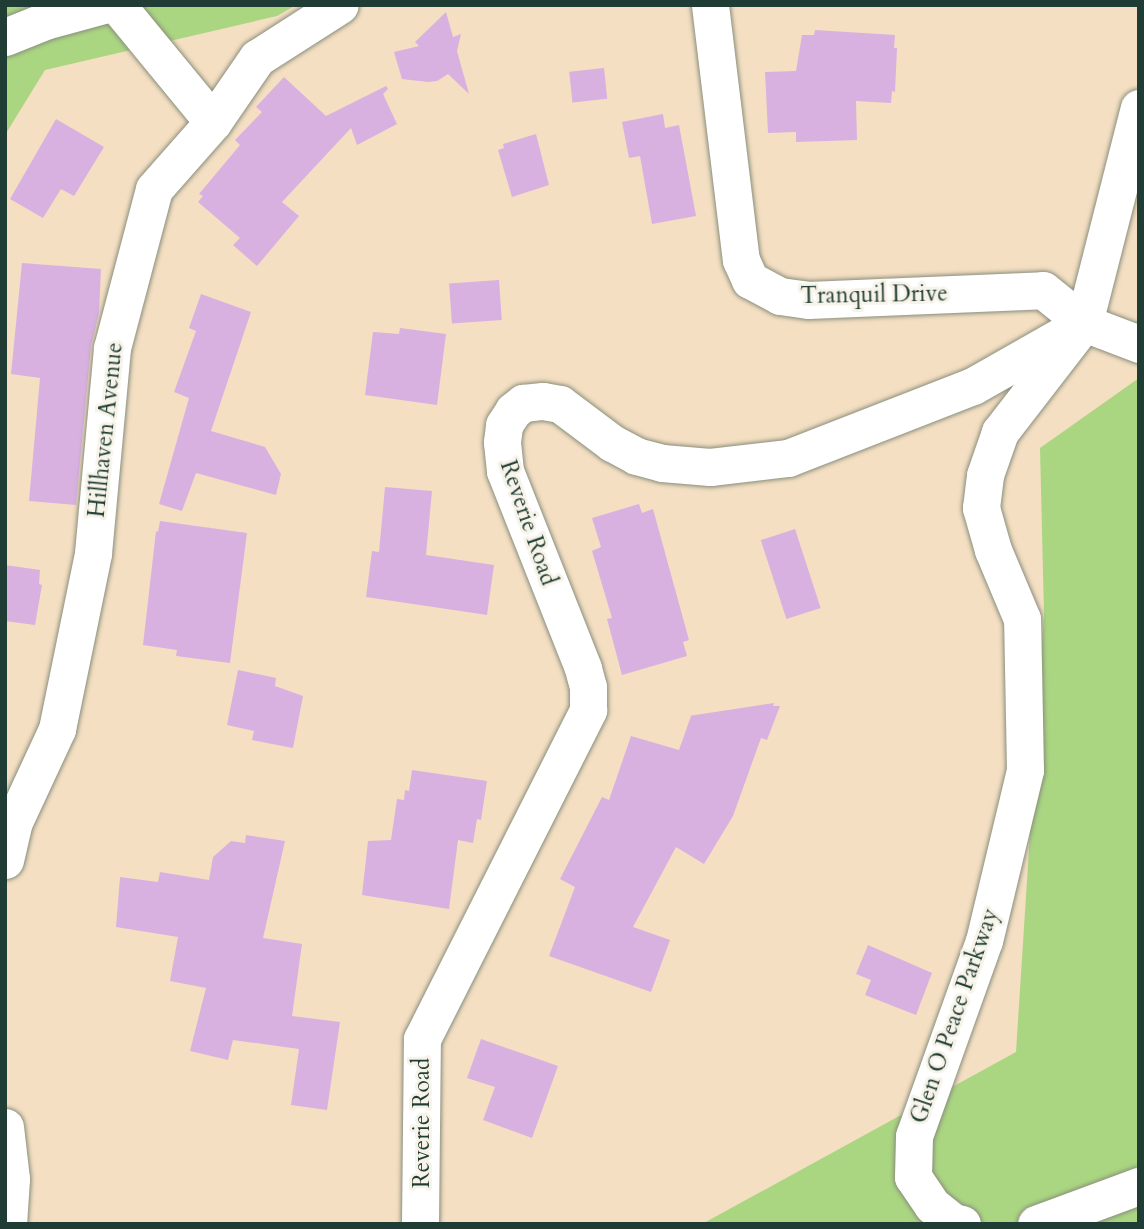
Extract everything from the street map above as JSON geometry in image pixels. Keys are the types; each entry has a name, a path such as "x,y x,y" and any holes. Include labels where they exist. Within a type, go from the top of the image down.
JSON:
{"street":[{"path":"5,37 45,21 103,5"},
{"path":"117,5 213,122 257,58 340,5"},
{"name":"Tranquil Drive","path":"710,5 741,260 750,280 780,296 808,300 1043,290 1084,323 1139,344"},
{"path":"1084,323 1139,108"},
{"name":"Hillhaven Avenue","path":"5,860 13,824 57,729 93,553 111,348 154,189 213,122"},
{"name":"Reverie Road","path":"420,1224 422,1039 587,710 588,687 583,668 505,471 503,433 513,411 523,403 543,401 560,404 612,443 636,456 662,463 710,467 788,458 973,386 1084,323"},
{"name":"Glen O Peace Parkway","path":"961,1224 953,1222 932,1205 913,1177 914,1136 984,941 1025,770 1022,619 993,550 981,508 985,475 1000,432 1084,323"},
{"path":"5,1127 10,1179 8,1224"},
{"path":"1036,1224 1139,1186"}],"green space":[{"path":"5,5 296,5 277,16 45,70 5,135"},
{"path":"1139,378 1139,1224 702,1224 1016,1052 1044,615 1040,448"}],"building":[{"path":"446,12 453,37 461,34 457,51 469,94 448,74 437,81 428,82 402,79 394,52 419,46 415,42"},
{"path":"815,30 895,35 895,92 892,91 891,103 856,101 857,140 796,142 796,132 768,133 765,72 796,71 802,35 814,35"},
{"path":"604,68 607,99 572,102 569,72"},
{"path":"284,77 326,116 386,86 388,89 383,94 397,124 357,145 351,128 282,202 299,216 257,266 233,245 240,238 198,202 203,196 199,194 240,145 235,140 262,112 256,107"},
{"path":"663,114 665,128 679,125 696,216 652,224 640,156 629,158 622,122"},
{"path":"56,119 104,147 74,196 61,189 43,218 10,199"},
{"path":"536,134 549,185 512,197 498,150 504,148 503,144"},
{"path":"22,263 101,269 99,313 91,346 76,505 29,501 40,378 11,374"},
{"path":"499,280 502,320 452,323 449,283"},
{"path":"201,294 251,312 211,431 265,447 281,474 276,495 196,473 182,511 159,504 189,398 174,392 196,331 189,328"},
{"path":"400,328 446,334 437,405 365,395 373,332 399,334"},
{"path":"385,487 432,491 426,555 494,565 487,615 366,597 372,551 379,552"},
{"path":"639,504 642,513 653,509 689,640 683,642 687,656 622,675 607,619 612,618 592,551 601,547 592,518"},
{"path":"160,521 247,533 230,663 176,656 177,650 143,645 156,531 158,532"},
{"path":"795,529 821,608 786,619 761,540"},
{"path":"5,565 40,570 39,584 42,585 35,625 5,621"},
{"path":"238,670 276,678 275,686 303,696 293,748 252,740 254,731 227,725"},
{"path":"774,703 773,706 780,706 767,740 761,738 733,816 704,864 676,847 633,927 670,940 651,992 549,956 575,887 560,879 602,797 609,800 631,736 679,750 689,716"},
{"path":"412,770 487,781 481,820 477,819 473,843 458,840 449,909 362,895 368,841 391,840 397,799 404,800 405,790 409,791"},
{"path":"246,835 285,841 263,938 302,944 292,1016 340,1022 327,1110 291,1105 299,1049 233,1040 228,1060 190,1051 206,988 170,981 178,937 116,927 120,877 158,882 160,872 209,880 213,857 231,841 245,843"},
{"path":"868,945 932,973 916,1015 865,995 871,980 856,974"},
{"path":"481,1039 558,1066 532,1138 483,1120 495,1087 467,1078"}]}
